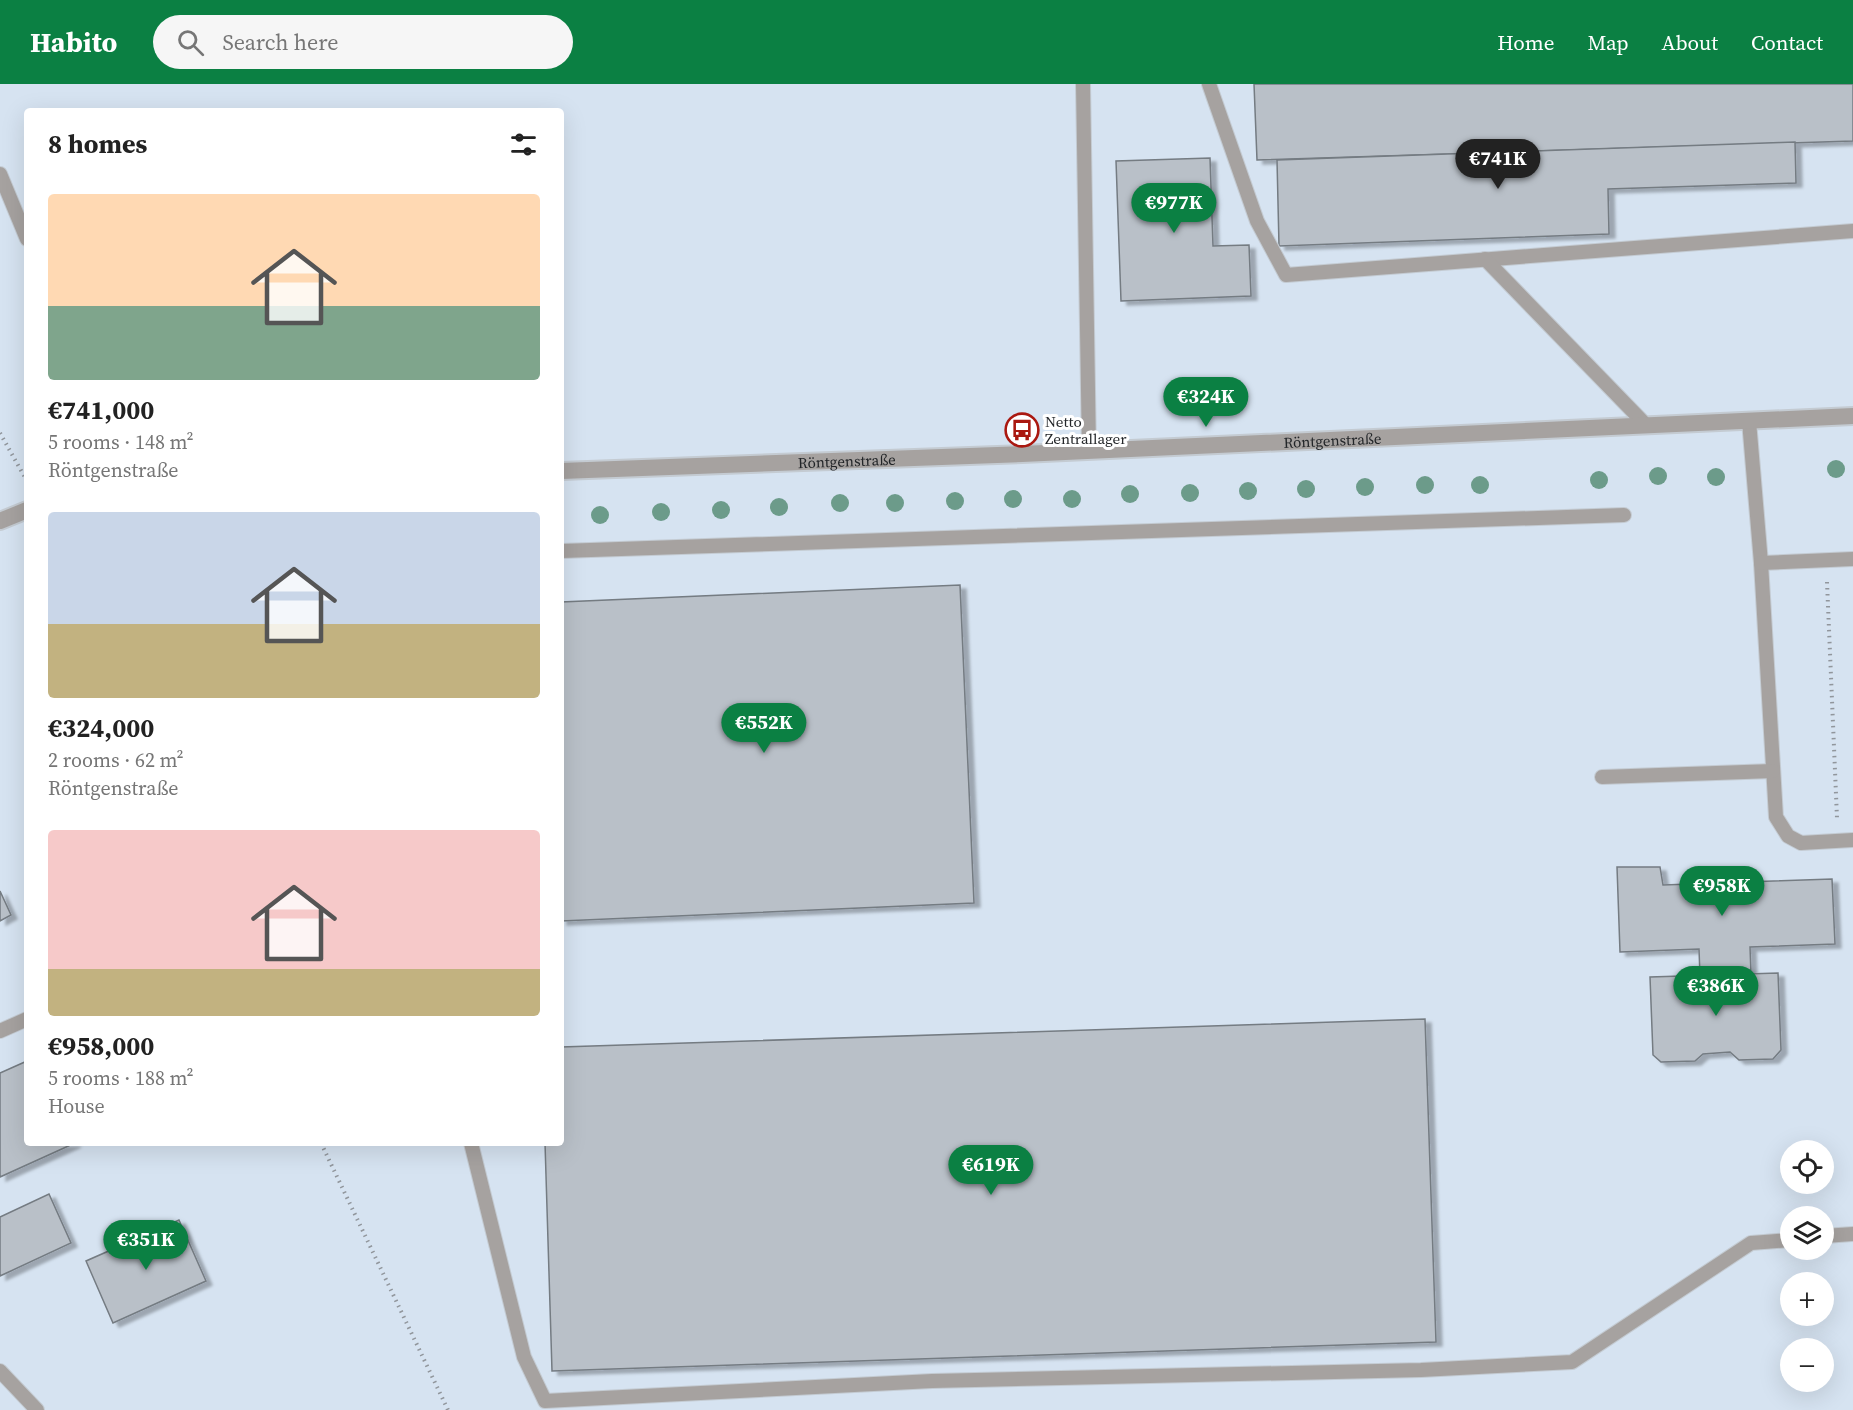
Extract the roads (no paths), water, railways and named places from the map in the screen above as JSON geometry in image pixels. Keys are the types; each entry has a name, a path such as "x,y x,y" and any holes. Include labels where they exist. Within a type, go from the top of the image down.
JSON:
{"street":[{"name":"Röntgenstraße","path":"564,471 1853,416"},
{"path":"0,520 24,511"}],"lane":[{"path":"1083,84 1089,450"},
{"path":"1209,84 1257,221 1286,274 1853,231"},
{"path":"0,174 24,232"},
{"path":"1485,259 1647,426"},
{"path":"1749,421 1761,563 1776,817 1788,836 1801,843 1853,840"},
{"path":"564,551 1624,515"},
{"path":"1761,563 1853,559"},
{"path":"1602,777 1773,771"},
{"path":"0,1031 24,1020"},
{"path":"472,1146 524,1357 545,1401 932,1382 1421,1370 1572,1362 1751,1243 1780,1241"},
{"path":"1834,1235 1853,1234"},
{"path":"0,1371 37,1410"}],"place":[{"name":"Netto Zentrallager","path":"1022,430"}]}
